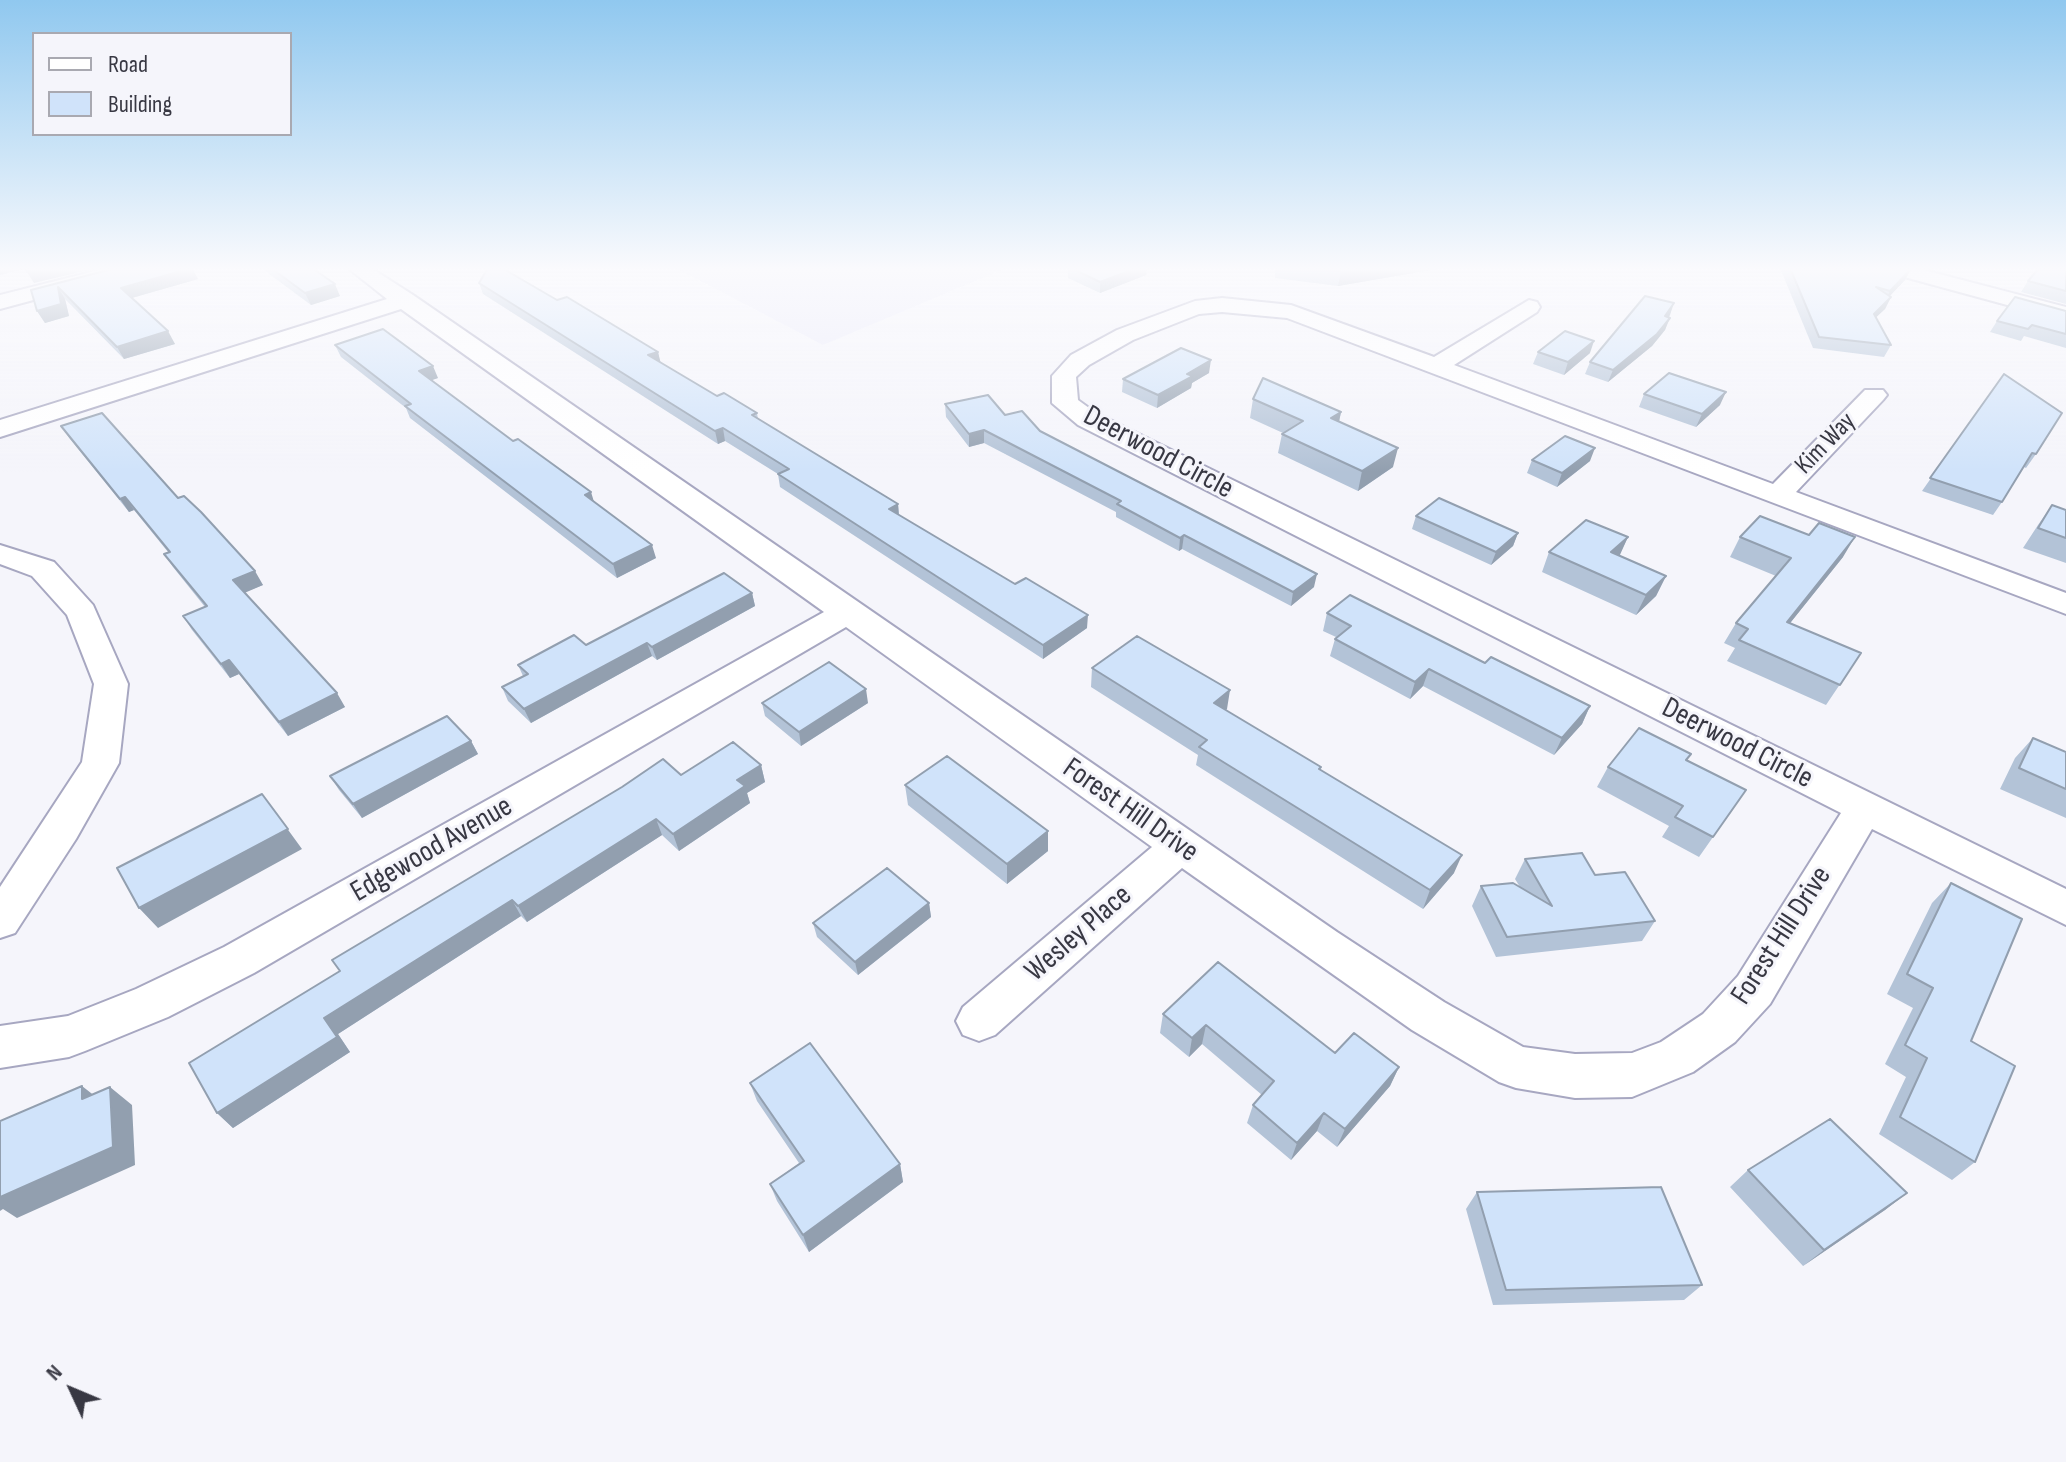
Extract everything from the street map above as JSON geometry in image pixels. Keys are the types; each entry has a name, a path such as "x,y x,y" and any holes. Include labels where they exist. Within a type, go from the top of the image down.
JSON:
{"street":[{"path":"0,429 291,336"},
{"name":"Forest Hill Drive","path":"456,336 1179,847 1428,1016 1516,1067 1575,1076 1632,1075 1677,1057 1719,1028 1754,990 1864,808"},
{"name":"Deerwood Circle","path":"1123,336 1080,360 1064,376 1062,390 1065,403 1087,419 2066,908"},
{"name":"Deerwood Circle","path":"1358,336 2066,604"},
{"path":"1438,365 1483,336"},
{"name":"Kim Way","path":"1779,494 1874,395"},
{"path":"0,554 43,569 82,612 111,684 100,763 62,828 0,921"},
{"name":"Edgewood Avenue","path":"0,1047 69,1036 152,1003 239,960 848,612"},
{"name":"Wesley Place","path":"979,1021 1179,847"}],"shaded area":[{"path":"806,336 844,336 823,345"}],"building":[{"path":"106,336 151,336 117,347"},
{"path":"361,336 393,336 433,366 419,371 513,441 518,439 591,492 585,495 652,545 613,564 405,406 411,404 335,345"},
{"path":"564,336 632,336 658,352 648,355 717,396 724,393 757,413 752,415 898,504 889,509 1015,584 1026,578 1088,615 1043,645 778,474 789,469 723,428 715,431"},
{"path":"1558,336 1580,336 1594,341 1568,362 1538,352"},
{"path":"1611,336 1654,336 1613,370 1590,362"},
{"path":"1886,336 1891,345 1819,337"},
{"path":"1181,348 1211,360 1187,374 1193,376 1158,395 1123,379"},
{"path":"1669,373 1726,392 1702,414 1644,394"},
{"path":"2004,374 2062,413 2036,454 2032,453 2002,502 1930,478"},
{"path":"1263,378 1341,412 1331,418 1398,448 1362,471 1282,434 1303,421 1253,399"},
{"path":"988,395 1005,415 1022,411 1040,431 1317,574 1293,592 1184,535 1180,538 1117,504 1121,501 984,430 969,434 945,404"},
{"path":"102,413 178,498 184,496 201,512 255,571 233,580 337,693 279,722 229,660 221,664 183,616 207,606 164,554 170,552 125,497 120,499 61,426"},
{"path":"1565,436 1595,448 1562,473 1532,460"},
{"path":"1439,498 1518,533 1496,552 1416,516"},
{"path":"2052,505 2066,510 2066,538 2038,528"},
{"path":"1760,516 1809,535 1819,523 1855,537 1787,622 1861,653 1840,685 1739,640 1748,629 1736,623 1791,558 1740,537"},
{"path":"1586,520 1628,537 1611,552 1666,576 1646,595 1549,552"},
{"path":"724,573 752,593 652,647 647,643 524,709 502,687 528,674 518,665 574,635 586,645"},
{"path":"1350,595 1485,663 1491,657 1590,706 1562,738 1429,669 1415,682 1335,639 1351,626 1327,613"},
{"path":"1137,636 1230,690 1214,703 1462,855 1430,890 1199,747 1207,740 1092,668"},
{"path":"829,662 866,689 799,732 762,703"},
{"path":"447,716 471,741 353,804 330,776"},
{"path":"1639,728 1691,754 1686,760 1746,790 1713,837 1675,817 1683,806 1608,767"},
{"path":"2033,738 2066,752 2066,789 2019,768"},
{"path":"733,742 761,765 737,780 745,786 673,834 656,819 518,906 512,900 324,1018 337,1037 217,1113 189,1063 340,971 332,960 622,787 663,759 681,775"},
{"path":"947,756 1048,831 1007,864 905,785"},
{"path":"262,794 288,829 139,908 117,868"},
{"path":"1582,853 1595,875 1625,872 1655,921 1507,937 1481,886 1513,883 1552,906 1525,859"},
{"path":"887,868 929,903 855,962 813,923"},
{"path":"1951,883 2022,919 1971,1041 2015,1066 1975,1162 1900,1117 1927,1058 1905,1045 1933,988 1907,974"},
{"path":"1218,962 1335,1053 1354,1033 1399,1067 1345,1129 1324,1113 1297,1143 1253,1105 1274,1081 1206,1025 1192,1038 1163,1014"},
{"path":"810,1043 900,1164 803,1235 770,1184 804,1161 750,1083"},
{"path":"82,1086 82,1099 110,1087 113,1147 0,1197 0,1121"},
{"path":"1830,1119 1907,1193 1824,1250 1748,1170"},
{"path":"1661,1187 1702,1285 1506,1290 1477,1192"}]}
